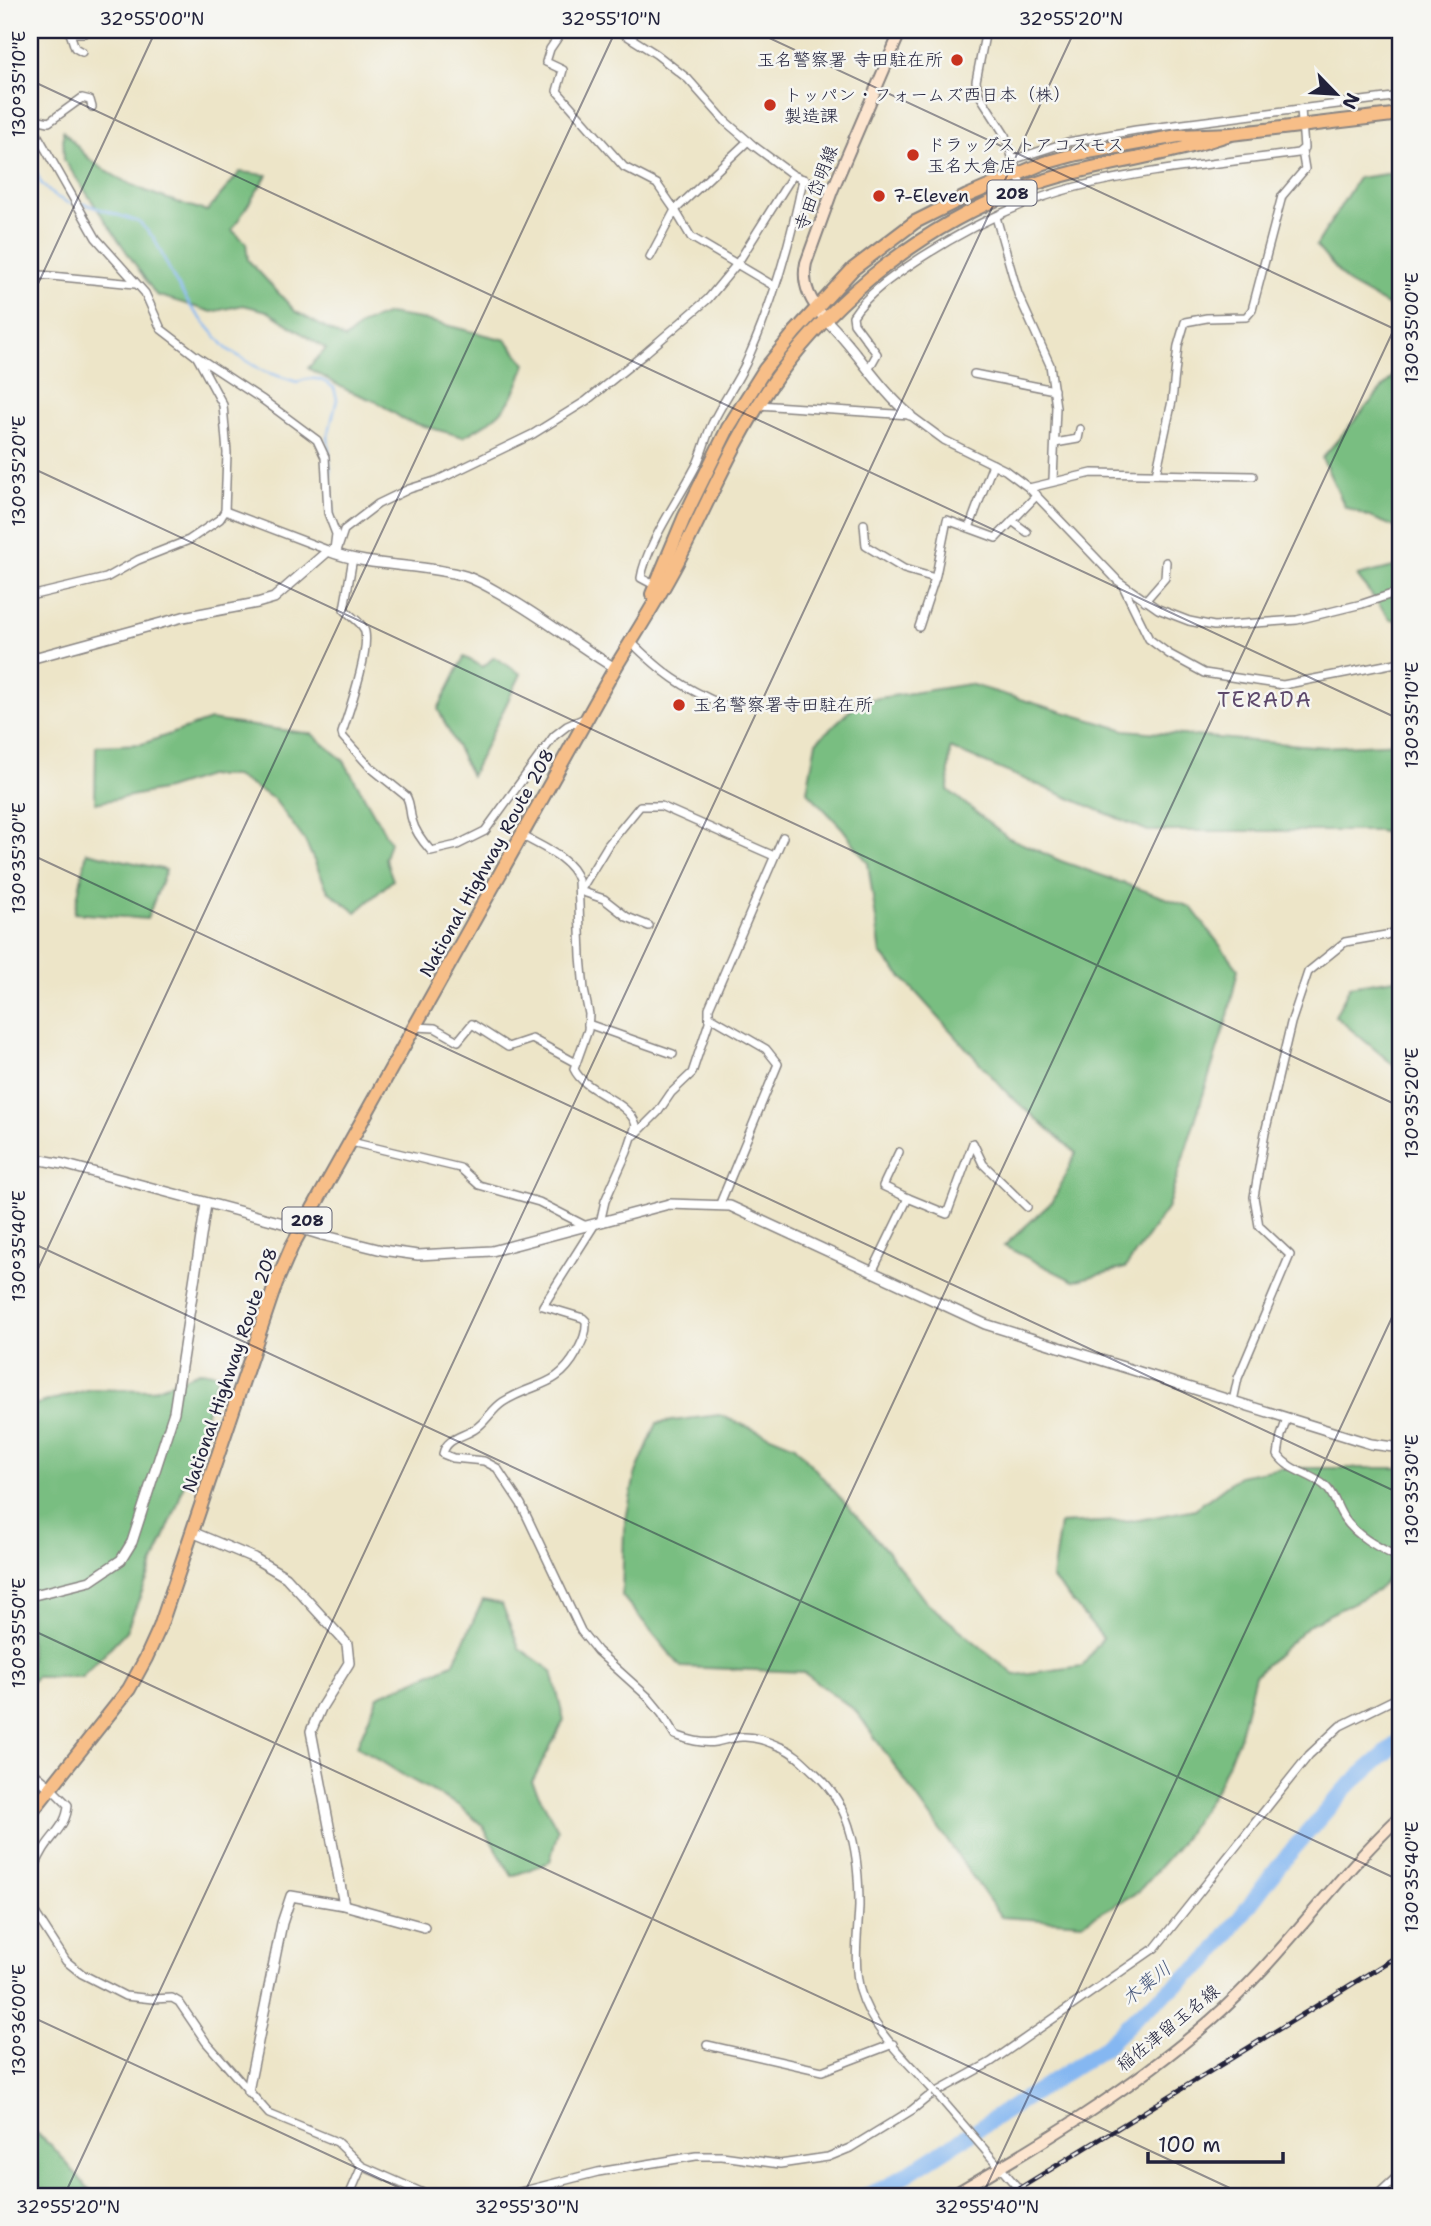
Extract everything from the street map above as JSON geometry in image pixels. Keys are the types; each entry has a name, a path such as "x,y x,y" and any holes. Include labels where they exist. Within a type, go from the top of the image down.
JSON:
{"highway":[{"name":"National Highway Route 208","path":"631,642 684,518 728,428 765,369 852,269 915,222 1044,163 1109,147 1178,136 1231,134 1401,114"},
{"name":"National Highway Route 208","path":"30,1814 129,1689 146,1658 160,1627 276,1283 292,1246 615,668 663,589 758,405 784,367 864,283 926,236 980,207 1022,189 1083,171 1182,149 1231,134"}],"main road":[{"name":"寺田岱明線","path":"826,320 807,292 804,273 832,191 901,30"},
{"name":"稲佐津留玉名線","path":"951,2196 1105,2100 1210,2021 1247,1986 1371,1844 1401,1816"}],"street":[{"path":"563,30 550,49 546,62 563,70 557,91 624,167 657,184 691,237 774,286"},
{"path":"618,30 656,54 688,79 726,122 793,175 832,191"},
{"path":"986,30 976,82 979,94 1005,135 1027,202"},
{"path":"82,52 75,48 68,31 85,33"},
{"path":"1012,160 1068,142 1136,130 1401,96"},
{"path":"30,120 49,121 82,98 90,100 92,107"},
{"path":"1156,474 1172,401 1178,346 1185,322 1207,318 1246,317 1252,310 1282,195 1305,169 1301,109"},
{"path":"30,120 96,238 145,293 161,329 317,440 325,457 328,513 336,534 333,553"},
{"path":"650,257 675,210 748,141"},
{"path":"869,370 877,354 854,323 857,311 908,266 970,228 1027,202 1075,187 1122,177 1302,151"},
{"path":"30,659 183,617 274,598 333,553 345,530 378,504 409,489 438,480 533,434 586,401 708,299 737,264 793,175"},
{"path":"656,586 640,578 643,562 699,460 713,421 747,361 796,215 803,179"},
{"path":"996,217 1018,294 1050,365 1054,390 1053,481"},
{"path":"30,274 135,284"},
{"path":"826,320 849,344 895,402 944,440 993,464 1029,488 1085,550 1122,585 1145,601 1189,621 1214,626 1297,620 1401,591"},
{"path":"30,596 106,578 138,560 189,540 220,519 225,511 227,453 223,405 196,356"},
{"path":"974,374 1054,390"},
{"path":"758,405 910,415"},
{"path":"713,421 728,428"},
{"path":"1055,443 1078,439 1080,429"},
{"path":"969,528 993,464"},
{"path":"1029,488 1092,473 1253,476"},
{"path":"919,627 935,578 947,520 996,538 1037,495"},
{"path":"225,511 333,553 464,576 483,583 547,621 615,668"},
{"path":"1012,521 1027,532"},
{"path":"864,524 866,546 904,569 935,578"},
{"path":"353,558 344,609 363,626 366,639 358,685 343,737 370,767 406,796 413,823 421,840 431,851 457,845 485,831 554,736 589,716"},
{"path":"1145,601 1165,578 1166,562"},
{"path":"1122,585 1149,639 1169,654 1204,673 1283,685 1401,662"},
{"path":"631,642 663,673 689,690 723,705"},
{"path":"580,891 608,845 640,806 661,806 774,856"},
{"path":"523,836 571,866 580,891 581,956 589,1014 574,1069 577,1076 634,1120 636,1130 594,1225 543,1306 586,1321 585,1334 571,1363 560,1377 498,1405 477,1428 448,1442 443,1454 453,1458 484,1461 497,1468 521,1504 581,1630 613,1666 648,1697 675,1735 693,1741 713,1742 753,1737 785,1749 825,1782 840,1803 854,1842 859,1905 856,1958 860,1988 875,2023 1025,2196"},
{"path":"632,1138 692,1073 709,1008 783,837"},
{"path":"580,891 604,899 627,917 649,926"},
{"path":"1233,1401 1238,1378 1290,1255 1259,1226 1254,1197 1265,1133 1291,1023 1308,972 1345,942 1401,930"},
{"path":"709,1016 766,1049 778,1065 719,1206"},
{"path":"415,1027 435,1028 458,1041 472,1024 508,1047 532,1039 576,1063"},
{"path":"588,1024 673,1054"},
{"path":"351,1142 460,1168 479,1185 539,1202 594,1225"},
{"path":"899,1152 883,1186 908,1198 947,1214 974,1143 983,1164 1027,1207"},
{"path":"30,1158 63,1164 322,1235 382,1250 418,1255 492,1251 669,1204 730,1206 985,1324 1371,1444 1401,1448"},
{"path":"872,1272 908,1198"},
{"path":"30,1596 90,1581 121,1560 132,1542 174,1412 206,1204"},
{"path":"1287,1418 1278,1455 1284,1464 1324,1485 1333,1495 1341,1515 1355,1532 1401,1559"},
{"path":"192,1532 254,1558 286,1577 347,1644 349,1663 321,1708 311,1731 344,1905"},
{"path":"504,2196 598,2172 696,2156 722,2156 780,2164 828,2157 850,2148 928,2097 1002,2056 1155,1948 1308,1755 1340,1726 1401,1696"},
{"path":"30,1771 68,1805 60,1829 44,1848 30,1881"},
{"path":"248,2091 282,1923 291,1896 344,1905 424,1927"},
{"path":"30,1905 66,1961 82,1974 125,1996 153,2000 172,1998 178,2002 206,2042 269,2114 337,2142 362,2166 430,2196"},
{"path":"706,2045 822,2071 893,2044"},
{"path":"349,2196 362,2166"},
{"path":"1376,2196 1401,2174"}],"green space":[{"path":"63,131 93,162 120,179 162,197 207,211 240,172 267,175 232,230 246,243 248,260 295,311 345,339 362,324 388,314 421,319 506,340 526,364 510,400 497,415 463,437 406,421 377,402 347,390 308,368 326,349 267,311 243,305 212,312 156,295 64,160"},
{"path":"1401,172 1401,313 1348,283 1316,246 1358,178"},
{"path":"1401,332 1400,529 1345,507 1322,458 1400,368"},
{"path":"1401,565 1401,619 1391,620 1357,576"},
{"path":"464,657 483,667 494,657 521,674 471,776 438,709"},
{"path":"969,684 1125,730 1324,747 1401,743 1401,836 1378,831 1148,831 950,748 948,790 1007,837 1061,861 1191,907 1238,969 1228,1016 1167,1209 1125,1268 1073,1281 1004,1246 1053,1201 1076,1153 1008,1094 881,954 868,863 842,828 807,791 816,742 860,701"},
{"path":"210,720 312,734 344,761 390,842 385,858 393,880 356,912 328,891 305,841 274,799 235,776 207,776 167,789 95,803 96,746 142,744"},
{"path":"87,852 166,870 147,919 74,913"},
{"path":"1401,978 1401,1071 1335,1016 1350,986"},
{"path":"202,1371 218,1374 177,1506 126,1631 82,1677 36,1677 30,1683 30,1406 91,1389 152,1390"},
{"path":"719,1415 795,1446 887,1551 926,1602 1015,1675 1082,1666 1103,1638 1052,1578 1060,1524 1139,1520 1195,1509 1239,1476 1282,1468 1401,1468 1401,1561 1377,1591 1310,1624 1255,1675 1239,1738 1216,1789 1179,1845 1138,1892 1082,1923 1001,1917 856,1711 803,1672 681,1667 622,1596 624,1529 635,1475 657,1423"},
{"path":"483,1600 502,1604 519,1648 552,1671 564,1720 532,1782 558,1830 550,1862 512,1876 482,1825 458,1805 357,1746 378,1696 453,1664"},
{"path":"30,2128 51,2145 95,2196 30,2196"}],"waterway":[{"path":"30,158 41,183 53,195 68,203 85,204 139,222 154,238 191,307 227,349 263,371 297,382 317,379 334,388 337,399 328,436 333,516"},
{"name":"木葉川","path":"865,2196 888,2186 1103,2049 1140,2013 1208,1960 1282,1862 1345,1789 1401,1740"}],"railway":[{"path":"1007,2196 1401,1954"}],"place":[{"name":"玉名警察署 寺田駐在所","path":"957,60"},
{"name":"トッパン・フォームズ西日本（株） 製造課","path":"770,105"},
{"name":"ドラッグストアコスモス 玉名大倉店","path":"913,155"},
{"name":"7-Eleven","path":"879,196"},
{"name":"玉名警察署寺田駐在所","path":"679,705"}],"district":[{"name":"TERADA","path":"1265,700"}]}
